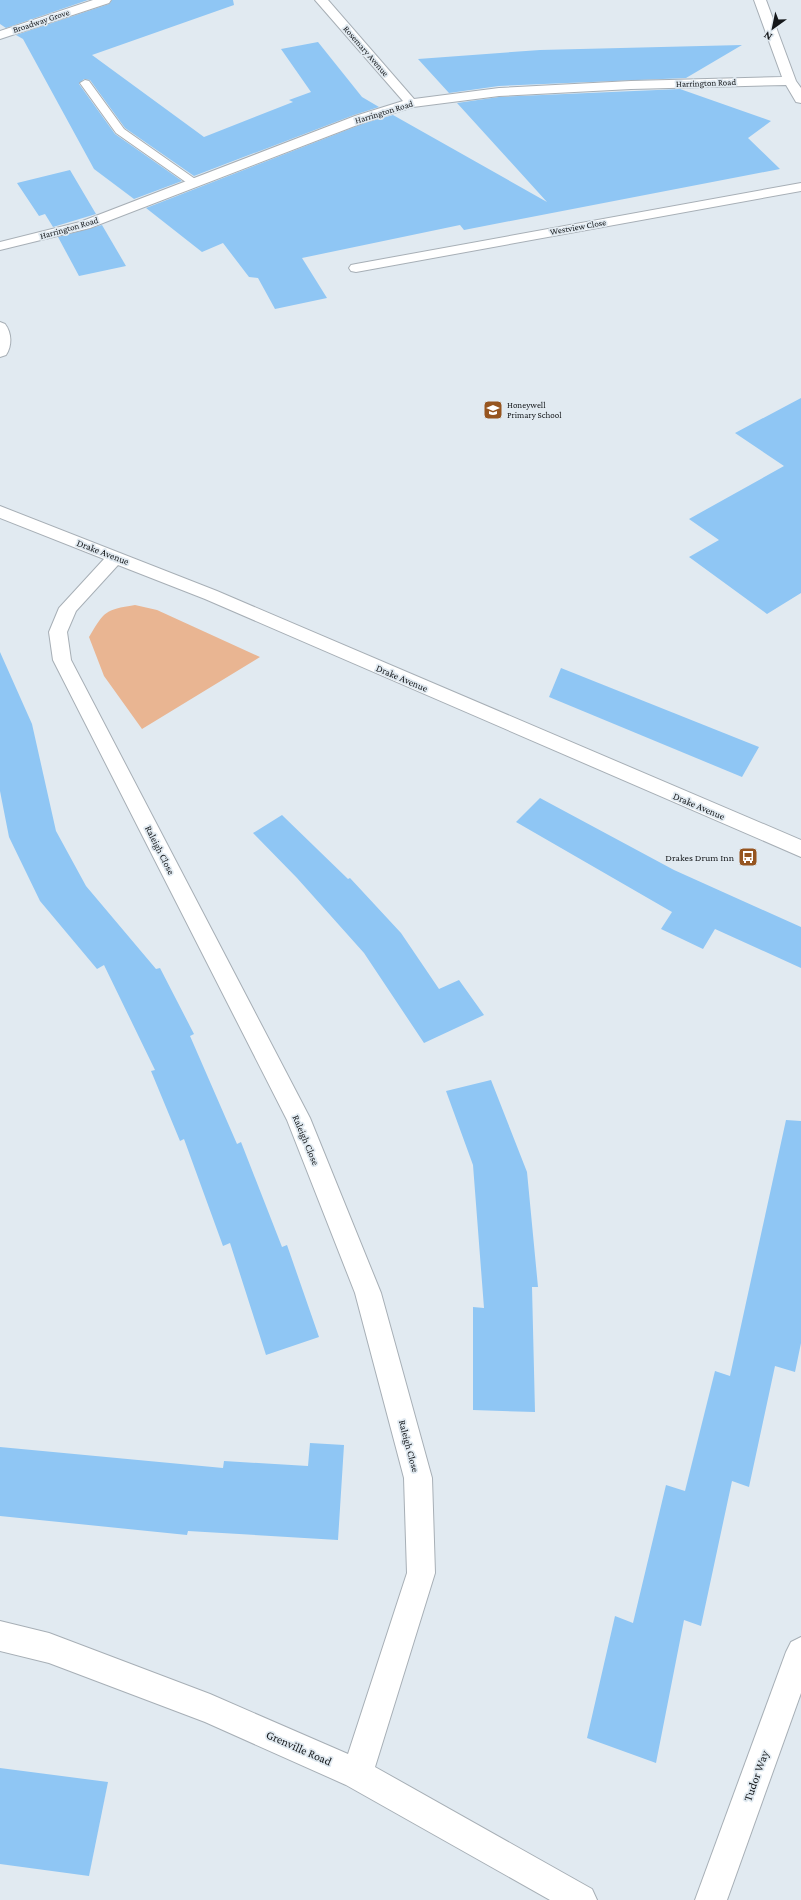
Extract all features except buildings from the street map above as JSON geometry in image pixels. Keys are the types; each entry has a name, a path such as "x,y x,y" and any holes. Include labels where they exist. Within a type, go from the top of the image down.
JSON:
{"street":[{"name":"Broadway Grove","path":"0,35 105,0"},
{"name":"Rosemary Avenue","path":"321,0 411,103"},
{"path":"760,0 790,81 801,98"},
{"name":"Harrington Road","path":"0,246 85,225 360,119 411,103 499,92 631,85 790,81"},
{"name":"Westview Close","path":"356,268 801,187"},
{"path":"0,327 1,347"},
{"name":"Drake Avenue","path":"0,512 211,595 801,849"},
{"name":"Raleigh Close","path":"116,557 68,608 58,632 62,660 298,1118 368,1293 418,1478 421,1573 357,1774"},
{"name":"Grenville Road","path":"0,1636 49,1648 210,1709 357,1774 581,1900"},
{"name":"Tudor Way","path":"711,1900 801,1652"}],"lane":[{"path":"85,83 120,131 194,183"}],"shaded area":[{"path":"135,605 157,610 260,657 142,729 104,676 89,637 106,613 117,608"}],"place":[{"name":"Honeywell Primary School","path":"493,410"},
{"name":"Drakes Drum Inn","path":"748,857"}]}
